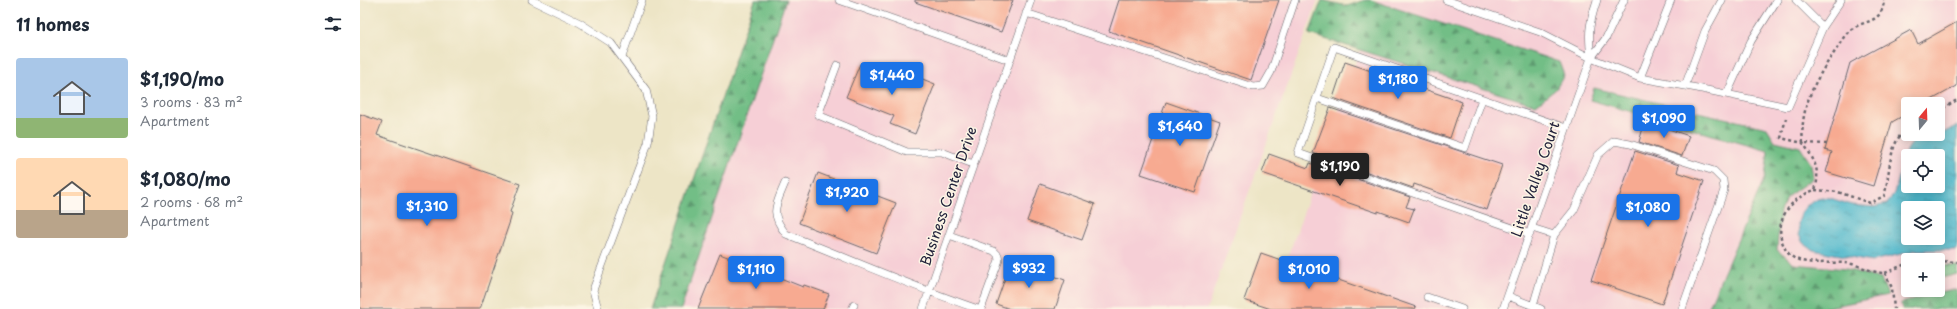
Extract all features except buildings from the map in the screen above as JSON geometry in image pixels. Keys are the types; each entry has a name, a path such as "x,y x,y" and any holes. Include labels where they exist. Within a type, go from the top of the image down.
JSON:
{"lane":[{"path":"532,0 580,23 611,43 646,90 652,116 648,143 594,290 598,309"},
{"path":"622,57 642,0"},
{"path":"839,0 1009,60"},
{"name":"Business Center Drive","path":"923,309 1031,0"},
{"path":"1026,13 1253,87 1263,86 1271,72 1295,0"},
{"path":"1446,0 1540,32 1591,58 1640,78 1788,107 1823,27 1841,0"},
{"path":"1591,58 1588,32 1597,0"},
{"path":"1591,58 1606,38 1624,0"},
{"path":"1640,78 1671,0"},
{"path":"1685,86 1705,31 1722,0"},
{"path":"1727,94 1751,41 1777,0"},
{"path":"1796,0 1823,27"},
{"path":"1554,235 1531,231 1298,153 1334,47 1566,128"},
{"name":"Little Valley Court","path":"1503,309 1591,58"},
{"path":"837,65 818,115 907,152 942,152 973,164"},
{"path":"1317,98 1465,148 1482,98"},
{"path":"1533,306 1554,235 1574,210 1598,155 1614,141 1630,144 1714,171 1723,180 1724,190 1682,309"},
{"path":"785,183 774,214 778,224 786,234 929,292 979,309 999,260 998,256 994,251 948,235"},
{"path":"1508,296 1541,309"},
{"path":"1426,297 1462,309"}],"path":[{"path":"1815,190 1818,180 1817,168 1803,143 1802,130 1806,104 1818,75 1848,32 1879,16 1883,11 1884,0"},
{"path":"1945,107 1957,100"},
{"path":"1788,107 1781,138 1803,143 1827,144"},
{"path":"1901,133 1895,143 1884,196 1870,203 1838,192 1815,190 1805,194 1790,205 1784,214 1780,226 1781,239 1786,251 1794,258 1804,261 1852,264 1878,273 1885,273 1901,266"},
{"path":"1945,261 1957,262"},
{"path":"1885,273 1892,288 1894,309"}],"shaded area":[{"path":"777,0 1318,0 1207,309 654,309"},
{"path":"1377,0 1957,0 1957,309 1270,309"}],"green space":[{"path":"755,0 786,0 681,309 650,309"},
{"path":"1322,0 1347,6 1365,0 1371,0 1559,62 1564,75 1556,89 1536,105 1309,34"},
{"path":"1594,88 1767,128 1775,141 1800,147 1811,164 1813,178 1788,196 1780,211 1777,250 1794,264 1846,269 1881,279 1888,295 1819,309 1708,309 1765,177 1768,151 1590,100"},
{"path":"1945,265 1957,266 1957,274 1945,277"},
{"path":"1957,289 1957,309 1902,309 1901,303 1925,297 1945,297 1945,292"}],"water":[{"path":"1957,126 1957,250 1917,250 1873,261 1813,250 1803,243 1799,235 1798,223 1801,213 1806,206 1821,197 1830,198 1852,205 1874,207 1887,204 1893,194 1901,168 1901,193 1945,193 1945,149 1908,149 1914,142 1945,141 1945,132"}]}
